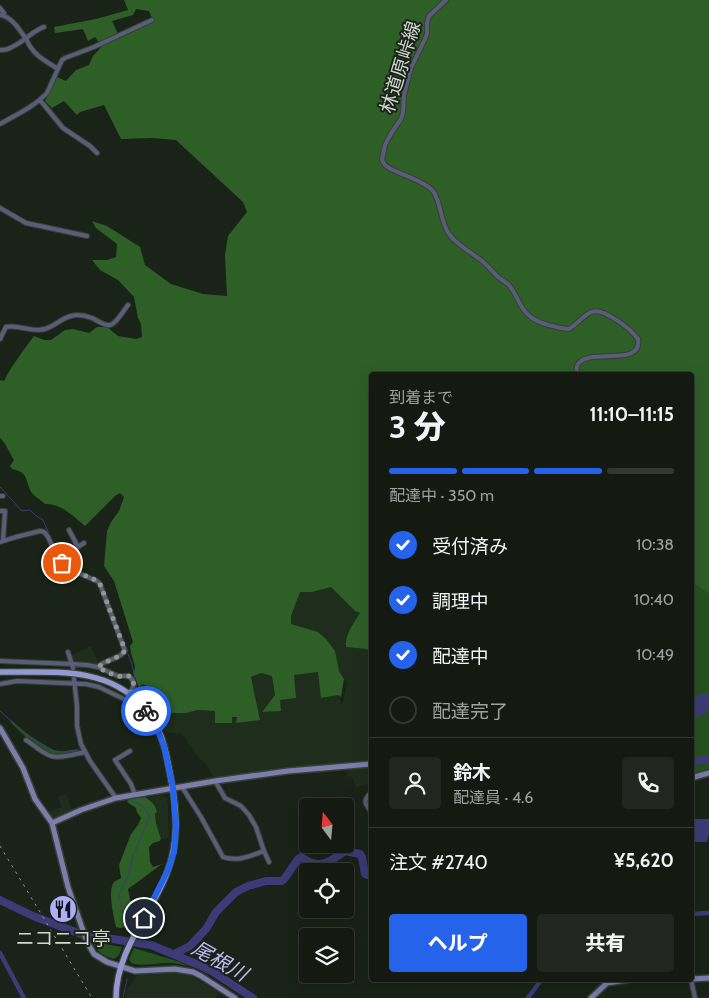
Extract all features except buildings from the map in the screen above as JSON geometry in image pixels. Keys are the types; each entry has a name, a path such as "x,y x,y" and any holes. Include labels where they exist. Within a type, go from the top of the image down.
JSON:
{"main road":[{"path":"0,672 73,673 90,676 114,684 135,698 154,721 160,732 173,788 176,841 164,880 128,947 117,983 116,998"}],"street":[{"name":"林道原峠線","path":"446,0 430,16 427,23 425,40 410,68 404,95 403,113 385,145 382,160 389,168 428,186 434,192 448,234 483,261 507,283 514,291 523,310 533,319 557,327 569,328 592,312 598,311 626,326 638,339 636,350 631,353 620,356 585,358 580,361 576,372"},
{"path":"0,8 2,14 10,19 26,39 31,49 58,69"},
{"path":"0,124 40,100 47,93 62,60 152,20"},
{"path":"0,50 12,48 26,39 32,32 44,27"},
{"path":"40,100 63,128 97,153"},
{"path":"0,208 26,223 87,236"},
{"path":"0,339 6,327 13,326 32,330 46,329 67,316 74,315 85,316 110,325 115,322 128,305"},
{"path":"0,511 5,511 2,542 16,536 44,532 48,536 52,548 66,566 98,581 100,584 125,649 123,654 102,664 98,668"},
{"path":"68,530 78,547"},
{"path":"60,559 84,543"},
{"path":"68,652 72,666"},
{"path":"0,661 98,668 117,676 131,678 133,687 129,694"},
{"path":"0,684 16,681 74,681 99,687 126,700 135,698"},
{"path":"74,681 78,735 85,752 116,798"},
{"path":"0,728 23,768 35,799 52,823 64,875 92,951 107,962 135,971 187,970 201,976 235,998"},
{"path":"26,740 54,756 85,752"},
{"path":"130,750 115,760 131,784 135,795"},
{"path":"52,823 81,810 116,798 288,771 369,764"},
{"path":"694,777 709,773"},
{"path":"215,781 225,798 241,806 249,816 256,827 270,862"},
{"path":"182,787 223,857 244,859 264,851"},
{"path":"369,794 365,799 369,809"},
{"path":"694,979 709,978"},
{"path":"591,998 607,982"},
{"path":"692,982 695,998"}],"shaded area":[{"path":"331,587 355,611 360,613 348,631 346,647 369,650 369,761 276,768 271,771 215,779 206,764 197,756 182,734 166,732 144,700 140,686 143,684 153,690 170,713 186,713 198,710 215,711 232,723 232,717 237,717 236,723 260,719 251,677 261,673 272,675 275,695 262,712 281,711 280,700 293,675 318,672 338,695 342,706 347,683 339,671 335,651 318,632 291,624 291,616 300,592 312,592"},
{"path":"91,646 99,664 74,662 71,655"},
{"path":"705,693 709,695 709,708 702,715 694,717 694,696"},
{"path":"369,766 369,784 361,785 357,788 352,777 347,776 350,768"},
{"path":"66,794 72,810 51,819 47,812 62,807 58,797"},
{"path":"163,795 167,798 169,837 162,840 155,814 147,798"},
{"path":"709,819 707,842 695,842 694,820"},
{"name":"ニコニコ亭","path":"69,900 75,919 69,920 56,913 52,905"},
{"path":"168,973 189,975 219,993 215,998 126,997 126,991 138,975"}],"green space":[{"path":"124,0 709,0 709,594 694,583 694,372 369,372 369,650 346,647 348,633 360,613 355,611 331,587 312,592 300,592 291,616 291,624 318,632 335,651 339,671 344,679 341,697 338,695 321,698 318,672 294,675 296,698 280,700 281,711 262,712 275,695 272,676 261,673 251,677 260,720 236,723 237,717 232,717 232,723 215,723 215,711 198,710 186,713 170,713 153,690 143,684 140,686 141,694 134,674 135,666 130,646 133,642 114,581 104,566 107,531 119,511 124,497 120,493 115,496 85,526 62,508 45,504 33,494 24,475 10,466 14,460 0,438 0,380 4,381 34,336 44,340 51,340 65,330 73,329 89,333 97,327 107,327 118,336 136,339 142,337 141,324 134,297 118,280 100,270 92,260 107,260 116,257 117,244 96,228 92,221 107,226 140,247 145,265 171,284 203,294 227,296 225,255 228,236 247,212 243,202 176,140 153,138 121,139 104,105 80,112 77,115 64,101 52,108 45,101 57,77 66,81 76,70 89,65 93,56 105,43 153,20 149,11 136,9 133,15 112,21 118,34 99,43 95,37 88,41 83,29 55,33 54,27 96,19 128,10"},
{"path":"709,439 709,769 694,774 694,483"},
{"path":"12,721 34,739 53,750 82,750 83,752 61,756 49,753 31,742 10,722"},
{"path":"145,797 156,809 156,823 161,839 149,847 150,862 153,867 162,864 128,889 135,910 140,911 132,926 120,928 116,927 111,898 112,886 114,882 121,878 119,865 131,834 141,818 136,808 127,802 129,799"},
{"path":"93,942 122,947 119,955 114,959 101,953"},
{"path":"134,948 192,967 171,963 145,965 131,963 129,959"}],"waterway":[{"path":"0,487 22,511 30,510 43,520 52,541"},
{"path":"59,562 81,576"},
{"path":"116,633 122,649"},
{"path":"128,654 137,690 141,696"},
{"path":"0,711 26,734 54,751 81,751"},
{"path":"694,762 709,759"},
{"path":"127,925 119,895 130,872 132,859 149,818 145,809 130,800"},
{"path":"174,954 190,946 206,929 216,912 236,892 248,886 266,881 282,881 301,857 311,863 321,864 330,861 345,851 360,854 365,874 369,875"},
{"name":"尾根川","path":"0,900 33,916 81,934 151,945 213,972 253,998"},
{"path":"694,914 709,913"},
{"path":"0,953 24,998"},
{"path":"123,998 127,979"},
{"path":"528,998 540,982"}],"railway":[{"path":"0,846 92,998"}],"way so far":[{"path":"62,563 72,570 98,581 103,589 125,650 123,654 102,664 98,668 117,676 128,676 131,678 133,687 129,694 146,711"}],"place":[{"name":"ニコニコ亭","path":"63,909"}],"route":[{"path":"144,918 164,880 176,841 176,815 168,760 161,736 154,721 146,711"}]}
